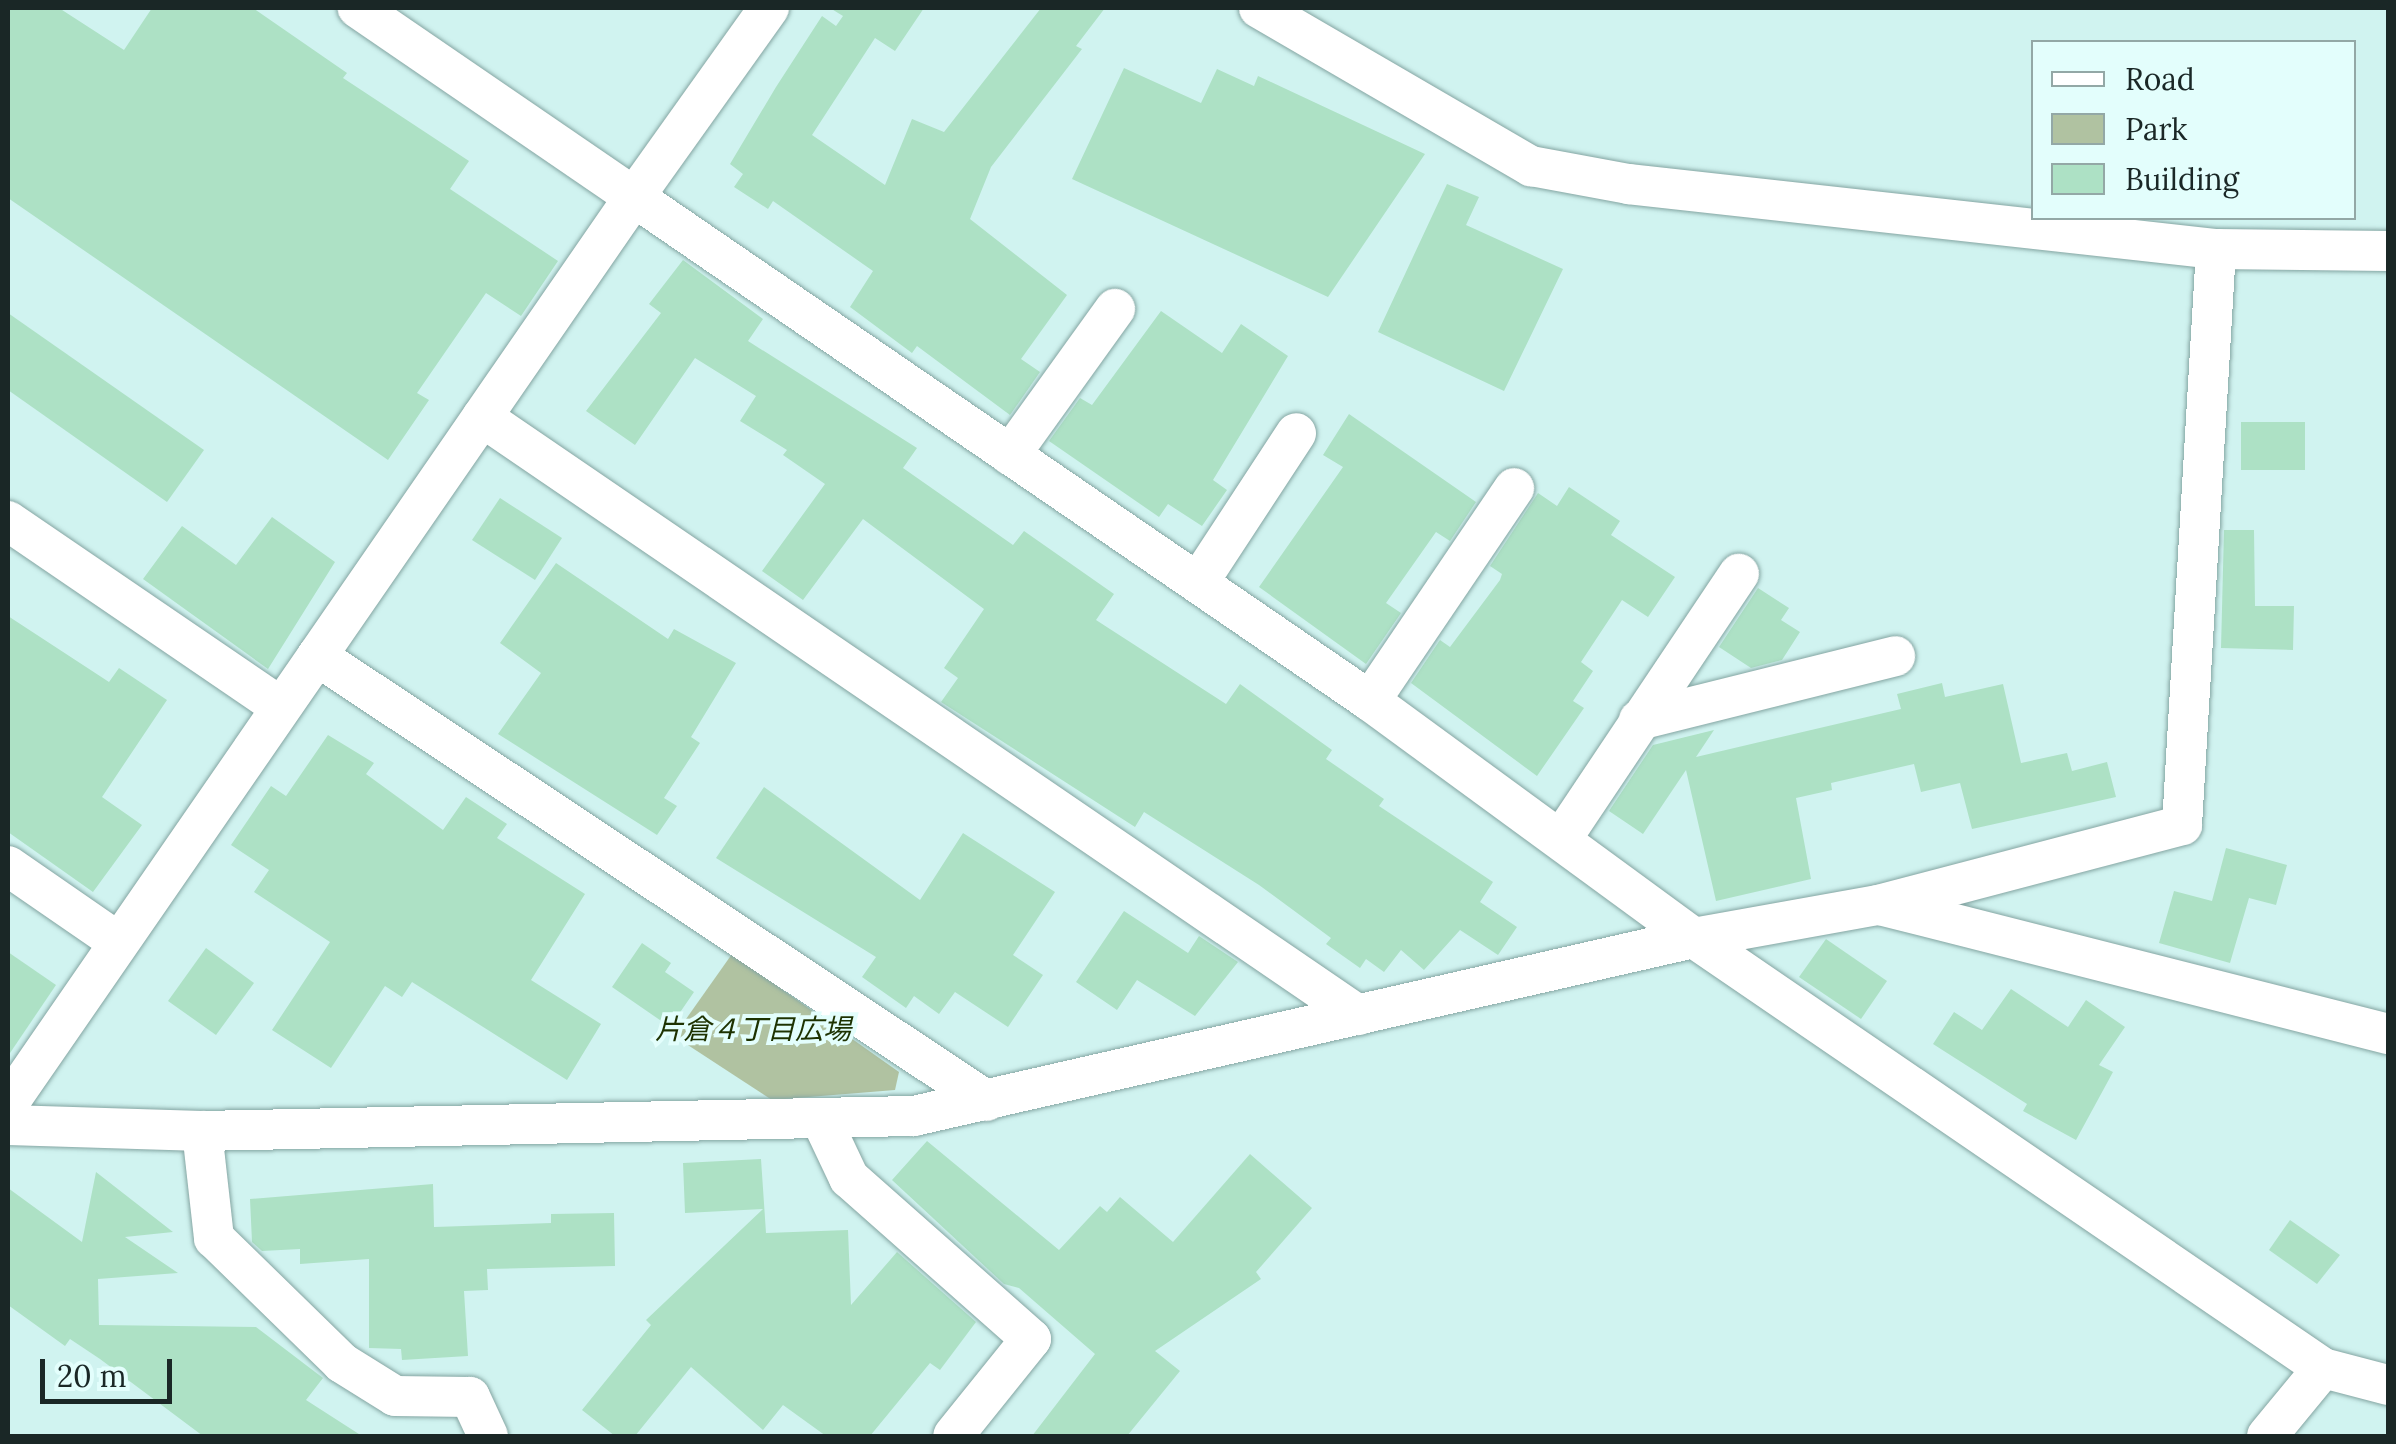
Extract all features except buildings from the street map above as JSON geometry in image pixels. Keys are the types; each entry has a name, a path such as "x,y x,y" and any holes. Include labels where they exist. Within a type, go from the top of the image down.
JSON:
{"street":[{"path":"358,8 1370,701 1694,938 2324,1368 2388,1385"},
{"path":"8,1104 769,8"},
{"path":"1259,8 1532,166 1628,184 2216,249 2388,251"},
{"path":"8,1125 202,1130 822,1121 914,1116 1694,938 1878,905 2182,825 2216,249"},
{"path":"1010,455 1115,309"},
{"path":"482,417 1358,1015"},
{"path":"1198,583 1296,433"},
{"path":"1370,701 1514,488"},
{"path":"8,521 281,708"},
{"path":"1562,838 1739,574"},
{"path":"317,656 987,1101"},
{"path":"1640,720 1895,656"},
{"path":"8,866 118,942"},
{"path":"1878,905 2388,1034"},
{"path":"822,1121 849,1178 1031,1339 953,1436"},
{"path":"202,1130 214,1238 342,1363 395,1396 470,1397 488,1436"},
{"path":"2268,1436 2324,1368"}],"green space":[{"name":"片倉４丁目広場","path":"732,954 899,1072 895,1090 772,1100 674,1036"}]}
